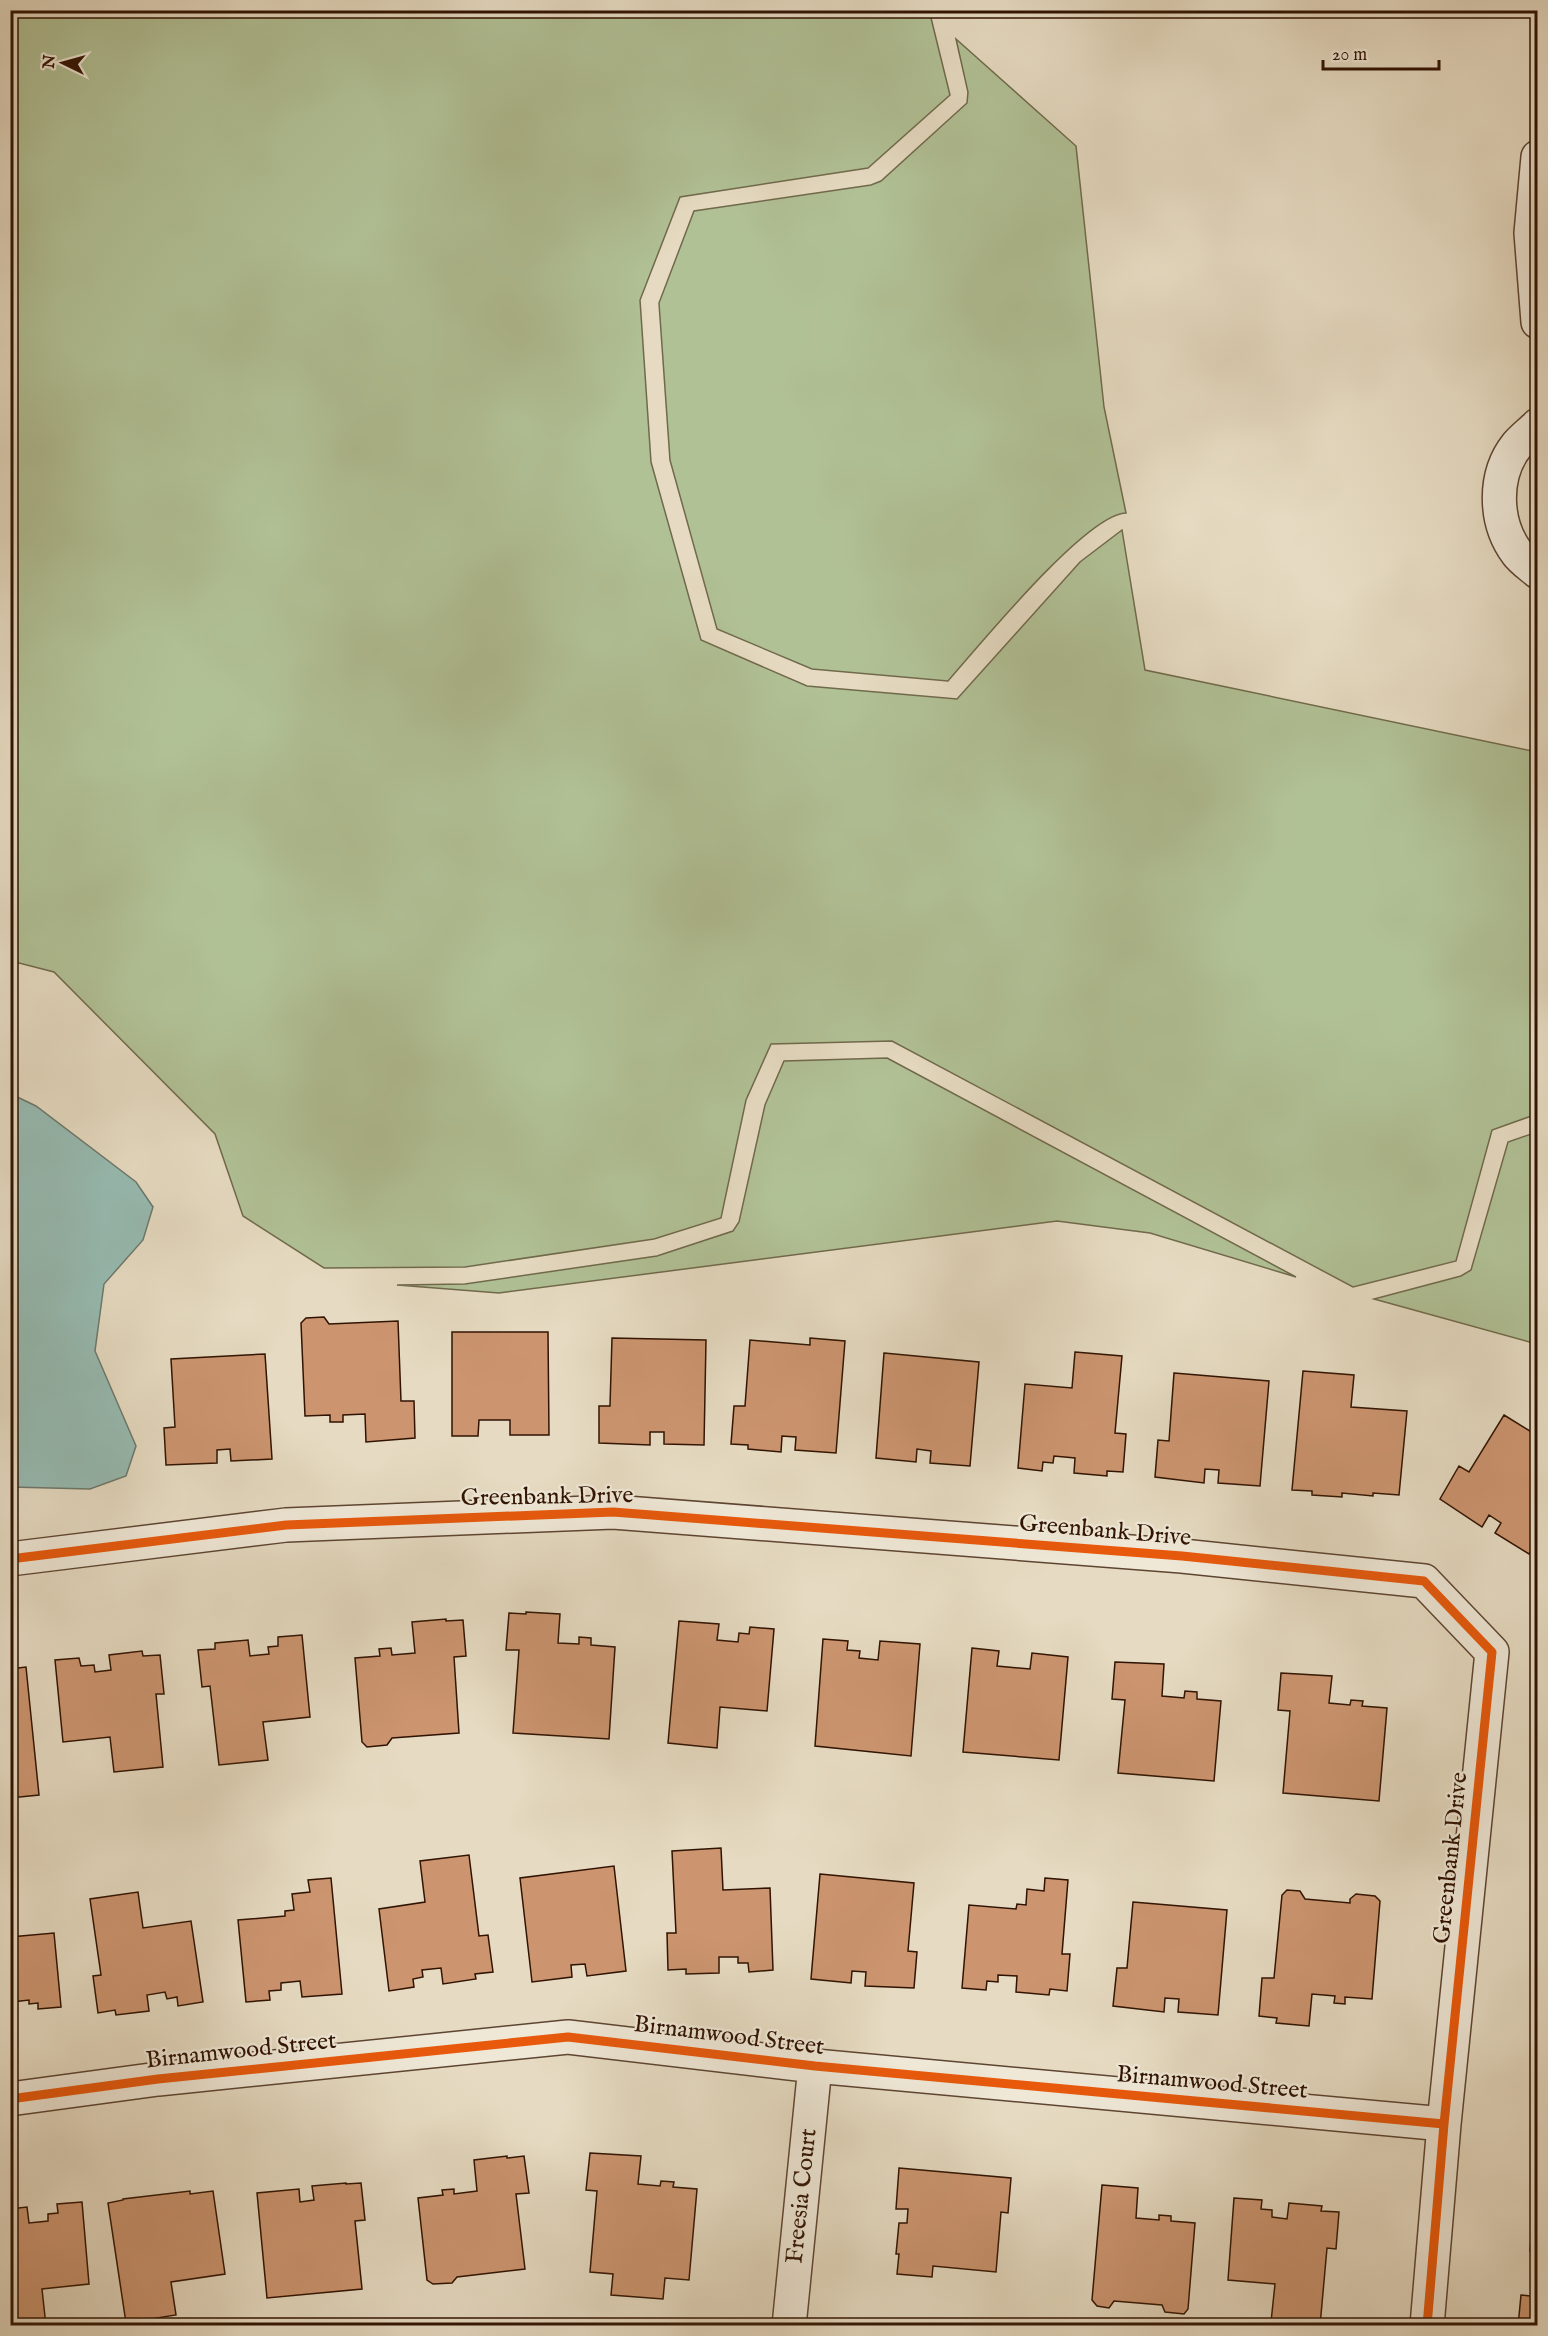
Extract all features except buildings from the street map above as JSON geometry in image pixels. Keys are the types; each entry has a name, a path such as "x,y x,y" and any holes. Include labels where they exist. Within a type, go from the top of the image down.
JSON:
{"street":[{"path":"1538,157 1531,234 1538,322"},
{"path":"1538,425 1517,445 1503,471 1499,499 1503,528 1518,554 1538,572"},
{"name":"Greenbank Drive","path":"10,1559 286,1525 613,1512 1182,1556 1425,1581 1492,1652 1444,2124 1427,2325"},
{"name":"Birnamwood Street","path":"10,2099 158,2079 568,2037 815,2066 1444,2124"},
{"name":"Freesia Court","path":"789,2325 815,2066"}],"green space":[{"path":"10,11 923,11 931,18 950,95 868,168 680,197 640,300 651,462 701,640 807,686 957,699 1080,562 1122,530 1145,670 1537,752 1537,1114 1492,1130 1456,1261 1353,1287 892,1041 771,1044 746,1100 721,1218 654,1239 465,1267 324,1268 243,1216 215,1134 54,972 11,961"},
{"path":"956,39 1076,146 1104,407 1126,513 1108,519 1060,558 1007,613 948,681 812,669 717,629 670,460 659,303 694,211 871,185 881,181 967,103 968,92"},
{"path":"887,1058 1296,1277 1150,1233 1057,1221 499,1293 397,1285 465,1284 657,1256 733,1231 739,1222 765,1105 784,1061"},
{"path":"1537,1132 1537,1344 1374,1299 1461,1276 1471,1270 1508,1142"}],"water":[{"path":"11,1094 36,1106 136,1182 153,1207 143,1240 104,1284 95,1351 136,1446 126,1476 90,1489 11,1487"}],"cycle path":[{"path":"10,1559 286,1525 613,1512 1182,1556 1424,1581 1492,1652 1444,2124 1427,2326"},
{"path":"10,2099 158,2079 568,2037 815,2066 1444,2124"}]}
